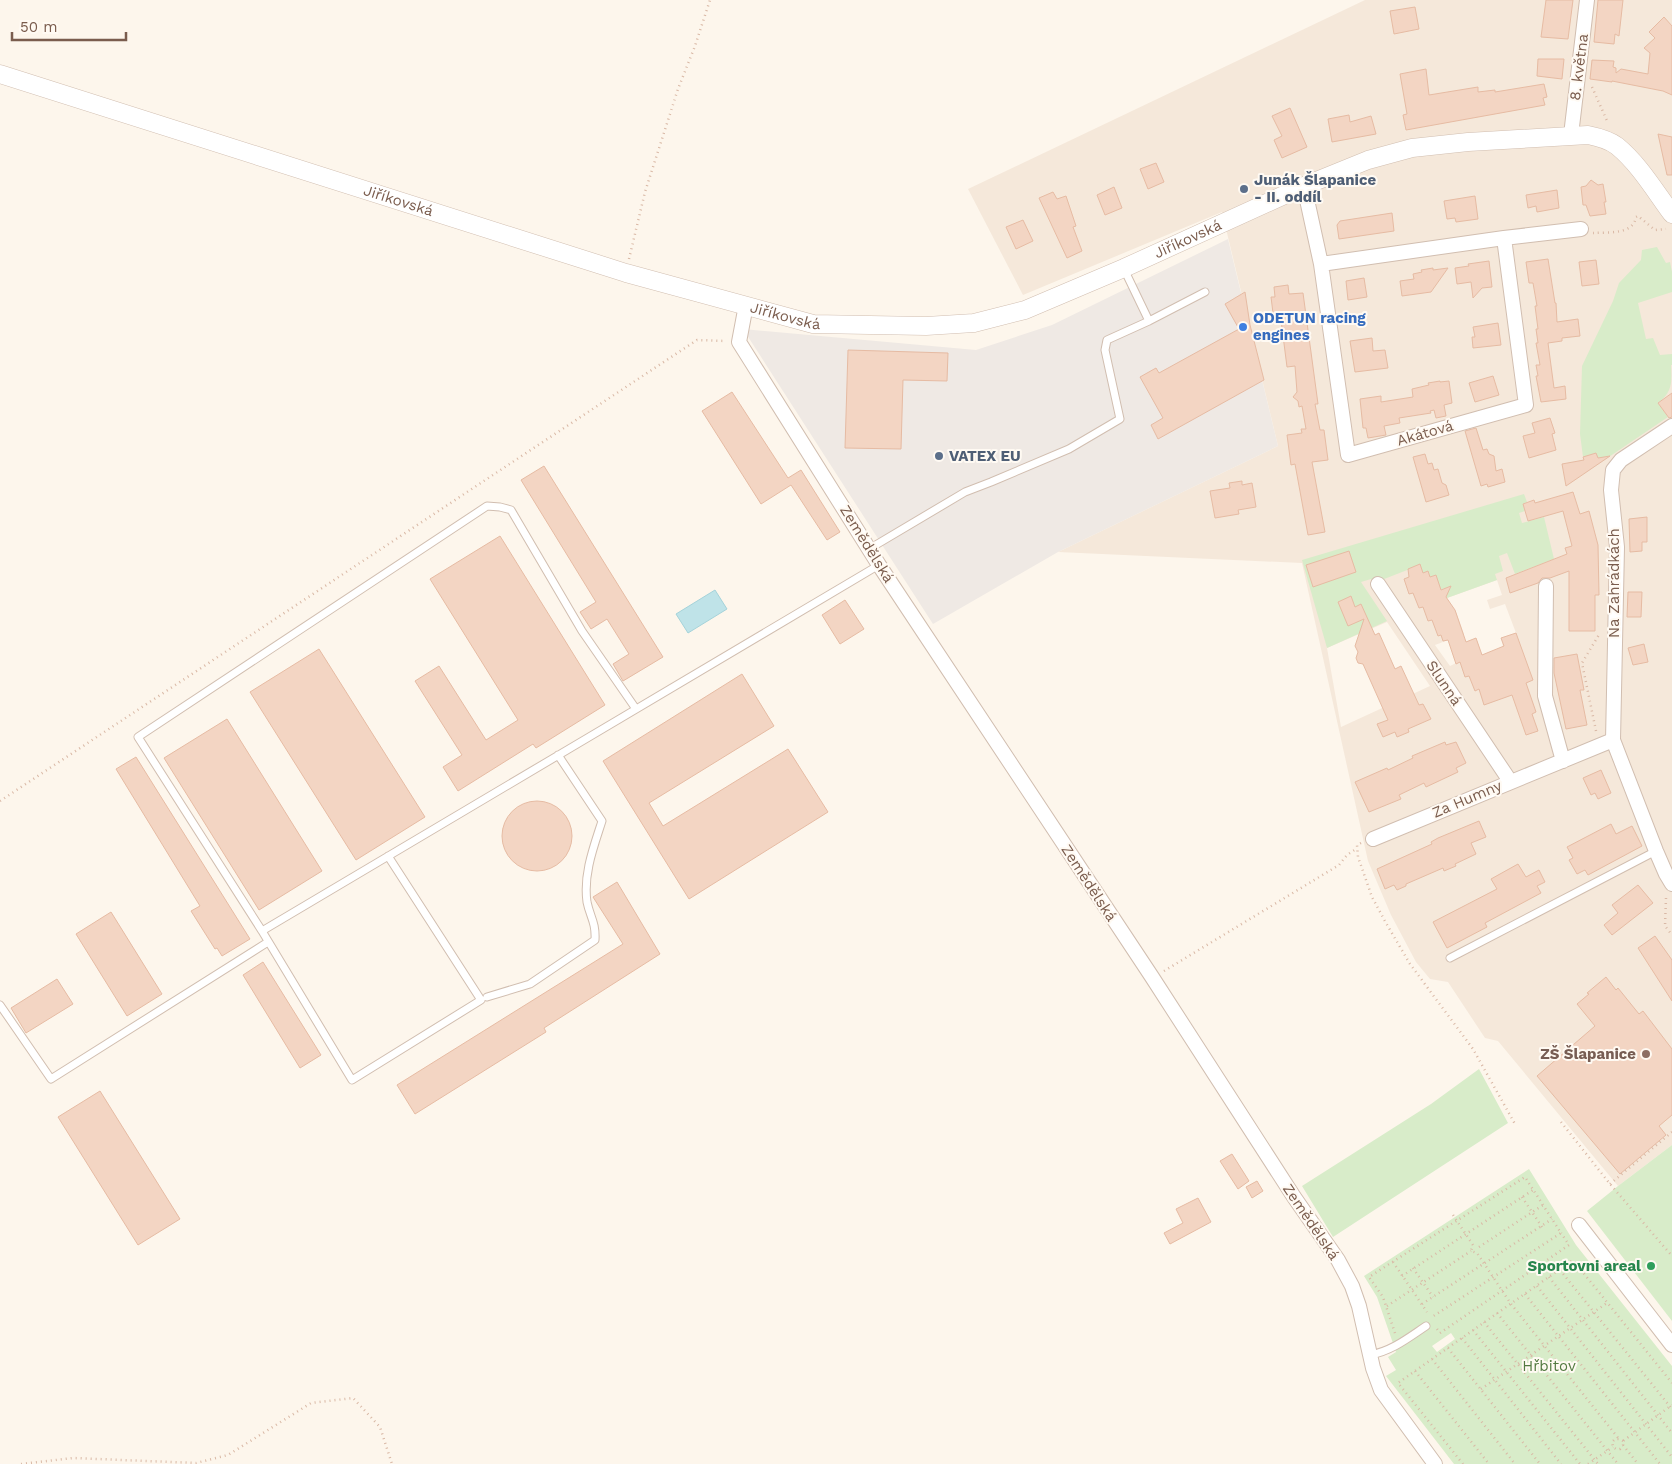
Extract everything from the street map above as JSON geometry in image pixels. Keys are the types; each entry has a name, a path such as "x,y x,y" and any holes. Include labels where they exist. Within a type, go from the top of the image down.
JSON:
{"street":[{"name":"8. května","path":"1571,135 1587,0"},
{"name":"Jiříkovská","path":"0,74 626,273 813,324 926,326 974,322 1025,310 1124,268 1304,186 1368,160 1412,148 1571,135 1588,135 1604,139"},
{"path":"1604,139 1617,145 1634,164 1671,221"},
{"name":"Akátová","path":"1304,186 1321,264 1348,455 1526,405 1504,238"},
{"path":"1321,264 1504,238 1581,230"},
{"path":"739,342 746,305"},
{"name":"Zemědělská","path":"739,342 879,565 1152,977 1294,1197 1338,1260 1352,1286 1359,1306 1370,1355 1381,1390 1435,1464"},
{"name":"Na Zahrádkách","path":"1670,881 1610,741 1617,547 1611,490 1612,470 1621,460 1672,426"},
{"name":"Slunná","path":"1378,584 1510,781"},
{"path":"1546,586 1545,696 1563,762 1610,741"},
{"name":"Za Humny","path":"1373,839 1510,781 1563,762"},
{"path":"1579,1225 1672,1344"}],"lane":[{"path":"1124,268 1149,321"},
{"path":"870,549 965,492 1069,449 1120,420 1105,350 1107,340 1149,321 1204,292"},
{"path":"388,856 481,1000 352,1080 262,931 138,737 487,506 511,510 582,632 636,709"},
{"path":"262,931 879,565"},
{"path":"487,997 530,984 595,940 596,928 587,901 588,867 602,821 558,755"},
{"path":"1450,958 1656,852"},
{"path":"0,1005 51,1079 268,942"},
{"path":"1370,1355 1383,1353 1426,1326"}],"path":[{"path":"626,273 645,192 710,0"},
{"path":"1592,87 1608,123 1604,139"},
{"path":"1581,230 1582,235 1629,229 1635,223 1636,216 1655,230 1671,221"},
{"path":"0,801 698,340 739,342"},
{"path":"1603,627 1582,663 1596,733 1610,741"},
{"path":"1152,977 1339,865 1347,855 1356,849 1357,845 1373,839"},
{"path":"1356,849 1372,897 1386,923 1410,964 1473,1049 1515,1124"},
{"path":"1670,881 1665,926 1672,935"},
{"path":"1561,1122 1610,1184 1672,1256"},
{"path":"1610,1184 1672,1132"},
{"path":"1393,1262 1440,1333 1569,1245 1525,1177 1393,1262 1370,1278 1383,1297 1395,1333"},
{"path":"1402,1276 1534,1190"},
{"path":"1522,1197 1542,1226"},
{"path":"1543,1205 1479,1247 1478,1253 1511,1304 1623,1441"},
{"path":"1453,1215 1473,1245 1479,1247"},
{"path":"1422,1304 1552,1219"},
{"path":"1426,1326 1430,1318 1561,1233"},
{"path":"1386,1307 1471,1251 1473,1245"},
{"path":"1471,1251 1478,1253"},
{"path":"1463,1464 1398,1382 1573,1260 1672,1383"},
{"path":"1413,1268 1432,1297"},
{"path":"1560,1269 1671,1407 1623,1441"},
{"path":"1549,1277 1672,1433"},
{"path":"1537,1286 1672,1456"},
{"path":"1525,1294 1660,1464"},
{"path":"1481,1389 1607,1303"},
{"path":"1497,1313 1618,1464"},
{"path":"1484,1322 1598,1464"},
{"path":"1473,1330 1580,1464"},
{"path":"1462,1338 1561,1464"},
{"path":"1448,1348 1540,1464"},
{"path":"1432,1359 1515,1464"},
{"path":"1415,1371 1488,1464"},
{"path":"21,1464 73,1458 196,1463 228,1455 311,1403 353,1398 380,1427 392,1464"},
{"path":"1613,1446 1612,1442 1619,1438"},
{"path":"1623,1441 1623,1446 1638,1464"},
{"path":"1588,1464 1613,1446"},
{"path":"1613,1446 1616,1449 1620,1449 1623,1446"}],"shaded area":[{"path":"1365,0 1672,0 1672,1145 1618,1186 1498,1041 1485,1038 1448,982 1430,979 1416,962 1391,915 1368,861 1302,563 1058,552 1278,446 1222,212 1023,295 968,189","holes":["1497,580 1502,595 1487,600 1490,609 1505,604 1516,633 1501,638 1503,647 1482,655 1476,638 1451,647 1456,663 1450,666 1435,645 1464,634 1456,612 1452,613 1447,598","1387,622 1430,686 1341,727 1327,648"]},
{"path":"1228,239 1278,446 1058,552 933,624 743,329 976,350 1052,325"}],"green space":[{"path":"1657,247 1666,263 1670,262 1672,292 1638,303 1646,339 1653,338 1660,355 1672,354 1669,391 1658,403 1668,417 1600,463 1596,453 1583,457 1580,434 1582,366 1613,301 1619,283 1641,260 1642,250"},
{"path":"1524,494 1527,502 1523,504 1525,511 1519,513 1522,523 1544,517 1554,559 1515,574 1507,553 1499,556 1503,571 1495,574 1497,580 1447,598 1445,588 1439,590 1436,575 1430,577 1428,571 1423,573 1420,565 1374,583 1371,579 1361,582 1387,621 1327,648 1302,560"},
{"path":"1479,1069 1508,1123 1333,1237 1302,1186 1431,1104"},
{"name":"Sportovni areal","path":"1672,1145 1672,1321 1587,1211"},
{"name":"Hřbitov","path":"1529,1169 1576,1245 1672,1366 1672,1464 1454,1464 1386,1376 1396,1370 1388,1357 1396,1352 1377,1297 1364,1276","holes":["1451,1333 1455,1339 1437,1352 1432,1346"]}],"water":[{"path":"715,590 727,609 688,633 676,614"}],"building":[{"path":"1546,0 1573,0 1568,39 1541,37"},
{"path":"1598,0 1623,0 1619,36 1615,34 1614,44 1594,42"},
{"path":"1415,7 1419,29 1394,34 1390,11"},
{"path":"1664,17 1672,26 1672,95 1663,91 1612,81 1590,79 1592,60 1614,61 1613,67 1616,68 1616,73 1621,69 1648,74 1650,53 1644,48 1655,38 1649,32"},
{"path":"1538,59 1564,59 1562,79 1537,76"},
{"path":"1426,69 1429,95 1478,87 1478,92 1495,90 1495,92 1544,84 1547,97 1543,98 1545,105 1406,130 1403,115 1407,114 1400,74"},
{"path":"1290,108 1307,147 1282,158 1274,140 1282,136 1272,116"},
{"path":"1349,115 1350,122 1371,116 1376,134 1332,142 1328,119"},
{"path":"1658,134 1672,137 1672,175 1667,175"},
{"path":"1156,163 1164,182 1148,189 1140,169"},
{"path":"1591,180 1598,185 1603,184 1606,214 1590,216 1586,205 1583,205 1581,187 1586,186"},
{"path":"1114,187 1122,208 1105,215 1097,195"},
{"path":"1557,190 1559,208 1537,212 1536,206 1528,208 1526,195"},
{"path":"1053,192 1057,199 1066,196 1076,226 1073,227 1082,251 1067,258 1039,198"},
{"path":"1475,196 1478,219 1456,222 1455,218 1447,219 1444,201"},
{"path":"1392,213 1394,231 1339,239 1337,225 1340,221"},
{"path":"1023,220 1033,241 1016,249 1006,227"},
{"path":"1548,259 1556,303 1557,322 1578,319 1580,336 1562,338 1562,341 1548,343 1554,388 1565,386 1566,399 1541,402 1536,376 1538,376 1536,365 1540,365 1536,343 1538,343 1536,329 1538,329 1535,306 1537,306 1533,283 1529,283 1526,262"},
{"path":"1596,260 1599,284 1582,286 1579,262"},
{"path":"1489,261 1492,287 1482,288 1473,298 1471,282 1457,284 1455,268"},
{"path":"1433,268 1433,270 1448,268 1431,292 1402,296 1400,281 1414,279 1413,274 1422,272 1421,270"},
{"path":"1364,278 1367,297 1348,300 1346,281"},
{"path":"1288,285 1289,294 1303,293 1318,404 1315,404 1320,430 1324,430 1328,460 1312,462 1325,532 1308,535 1295,464 1291,465 1287,435 1302,433 1301,429 1306,429 1302,406 1299,407 1298,401 1293,397 1297,392 1295,366 1287,367 1281,320 1274,321 1271,297 1275,297 1274,287"},
{"path":"1245,292 1250,325 1264,380 1158,439 1151,425 1163,418 1140,377 1156,368 1159,373 1239,329 1225,304"},
{"path":"1498,323 1501,345 1473,348 1472,337 1475,337 1473,327"},
{"path":"1372,338 1373,351 1385,350 1388,368 1355,372 1350,341"},
{"path":"848,350 948,353 947,381 903,380 901,449 845,448"},
{"path":"1493,376 1499,395 1475,402 1469,383"},
{"path":"1440,381 1449,381 1452,403 1444,405 1446,416 1436,418 1434,410 1430,411 1431,413 1399,418 1400,423 1384,426 1386,435 1368,438 1366,428 1363,428 1360,399 1381,396 1381,402 1413,397 1412,389"},
{"path":"732,392 788,478 801,470 840,532 827,540 791,485 761,504 702,411"},
{"path":"1672,393 1672,417 1669,418 1658,403"},
{"path":"1550,418 1555,433 1552,434 1556,450 1529,458 1523,436 1535,433 1532,423"},
{"path":"1476,428 1483,450 1487,449 1489,454 1494,456 1496,471 1502,469 1505,482 1488,487 1487,484 1481,486 1465,431"},
{"path":"1596,453 1598,458 1610,456 1566,486 1562,464 1584,460 1583,457"},
{"path":"1425,454 1428,464 1432,463 1434,470 1438,469 1442,483 1446,485 1449,495 1426,502 1413,457"},
{"path":"544,466 663,657 623,681 613,664 629,654 607,619 591,629 580,612 596,602 521,480"},
{"path":"1242,481 1242,485 1252,483 1256,507 1238,510 1239,514 1215,518 1210,491 1230,488 1229,483"},
{"path":"1573,492 1580,514 1589,511 1598,545 1599,595 1595,595 1595,631 1569,631 1569,571 1550,578 1542,578 1538,583 1510,593 1506,578 1567,554 1565,548 1572,546 1563,511 1528,521 1523,504 1534,500 1535,503"},
{"path":"1647,517 1647,542 1642,542 1642,551 1630,552 1629,519"},
{"path":"500,536 605,705 536,748 533,744 458,791 443,767 462,755 415,681 439,666 486,740 518,720 430,579"},
{"path":"1349,551 1356,572 1313,587 1306,565"},
{"path":"1420,564 1423,573 1428,571 1430,577 1436,575 1441,590 1451,586 1446,597 1455,610 1466,642 1476,638 1482,655 1504,646 1501,638 1516,633 1533,680 1526,683 1536,712 1532,714 1538,731 1526,735 1512,695 1484,705 1479,689 1475,691 1469,676 1465,677 1460,662 1456,664 1448,640 1443,641 1441,635 1438,636 1432,620 1428,621 1423,607 1419,608 1413,593 1409,594 1404,579 1409,577 1408,569"},
{"path":"1628,592 1642,592 1641,617 1627,617"},
{"path":"1351,596 1355,607 1361,604 1375,635 1379,633 1395,669 1401,666 1419,705 1423,704 1431,719 1408,729 1409,732 1397,737 1395,732 1383,737 1377,724 1388,720 1363,664 1358,663 1356,658 1358,652 1355,646 1364,619 1348,626 1338,602"},
{"path":"845,600 864,629 840,644 822,615"},
{"path":"1644,644 1648,662 1633,665 1628,648"},
{"path":"319,649 425,817 356,860 250,692"},
{"path":"1577,654 1584,690 1580,690 1587,725 1566,729 1554,673 1554,658"},
{"path":"742,674 774,726 649,803 663,826 788,749 828,812 689,899 603,761"},
{"path":"227,719 322,871 259,910 164,758"},
{"path":"1445,742 1446,745 1456,742 1466,763 1456,768 1458,772 1426,787 1424,783 1399,795 1401,799 1369,812 1355,782 1387,768 1388,770 1413,758 1412,756"},
{"path":"136,757 250,939 222,956 217,948 215,949 191,911 200,906 116,769"},
{"path":"1601,770 1611,793 1598,799 1595,793 1591,795 1583,778"},
{"path":"537,801 550,804 562,811 569,823 572,836 569,849 562,861 550,868 537,871 524,868 512,861 505,849 502,836 505,823 512,811 524,804"},
{"path":"1479,821 1486,837 1471,843 1476,854 1455,864 1456,866 1444,871 1443,868 1406,884 1406,886 1397,890 1394,885 1385,889 1377,869 1432,844 1431,842 1438,838"},
{"path":"1611,824 1616,834 1632,826 1642,846 1588,875 1585,870 1577,874 1569,860 1573,858 1567,847"},
{"path":"1518,864 1526,877 1539,870 1545,882 1537,886 1541,893 1485,923 1487,927 1447,948 1433,922 1497,889 1491,879"},
{"path":"617,882 660,954 544,1028 546,1032 415,1114 397,1085 623,944 593,897"},
{"path":"1638,885 1653,903 1612,935 1604,925 1618,913 1612,905"},
{"path":"111,912 162,994 127,1016 76,934"},
{"path":"1655,936 1672,960 1672,1001 1638,948"},
{"path":"263,962 321,1055 300,1068 243,975"},
{"path":"1606,977 1616,990 1618,988 1639,1014 1643,1011 1672,1049 1672,1115 1659,1126 1666,1135 1620,1174 1537,1076 1595,1026 1577,1004"},
{"path":"57,979 73,1004 26,1033 11,1008"},
{"path":"100,1091 180,1219 138,1245 58,1117"},
{"path":"1232,1154 1249,1181 1238,1189 1220,1161"},
{"path":"1257,1181 1263,1191 1252,1198 1246,1187"},
{"path":"1198,1198 1211,1222 1170,1244 1164,1233 1183,1223 1176,1209"}],"place":[{"name":"Junák Šlapanice - II. oddíl","path":"1244,189"},
{"name":"ODETUN racing engines","path":"1243,327"},
{"name":"VATEX EU","path":"939,456"},
{"name":"ZŠ Šlapanice","path":"1646,1054"},
{"name":"Sportovni areal","path":"1651,1266"}]}
